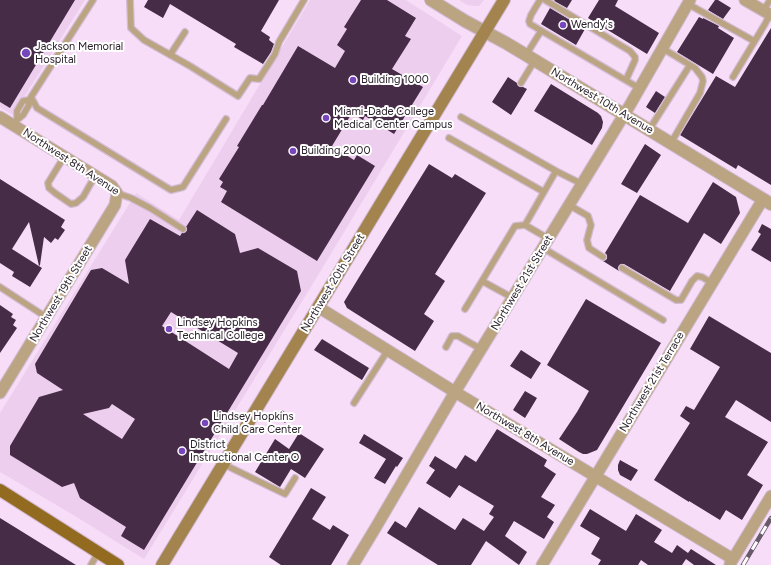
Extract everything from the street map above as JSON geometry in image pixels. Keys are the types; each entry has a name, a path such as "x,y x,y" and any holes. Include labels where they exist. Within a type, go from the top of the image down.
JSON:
{"main road":[{"name":"Northwest 20th Street","path":"162,565 504,0"},
{"path":"0,490 118,565"}],"street":[{"name":"Northwest 10th Avenue","path":"431,0 465,21 531,57 767,202"},
{"path":"746,0 768,13"},
{"name":"Northwest 21st Street","path":"353,565 455,392 624,114 689,2"},
{"name":"Northwest 8th Avenue","path":"1,118 14,121 64,157 112,186 117,193"},
{"name":"Northwest 19th Street","path":"0,393 115,205 117,193"},
{"name":"Northwest 21st Terrace","path":"542,565 712,283 767,202"},
{"name":"Northwest 8th Avenue","path":"318,307 455,392 595,476 731,562"},
{"path":"731,562 771,496"}],"lane":[{"path":"14,121 23,115 29,105 30,99 94,0"},
{"path":"130,0 131,28 144,40 238,96 250,78 259,79 275,54 279,42 304,0"},
{"path":"540,0 531,15 529,21 530,24 639,88"},
{"path":"545,0 630,51 635,57 635,60 626,80"},
{"path":"733,76 754,41 768,13 770,0"},
{"path":"689,2 754,41"},
{"path":"521,83 541,31"},
{"path":"170,55 185,32"},
{"path":"662,48 695,68 702,77 703,81 700,93 671,143"},
{"path":"649,130 690,65"},
{"path":"30,99 37,108 171,190 183,187 226,119"},
{"path":"461,117 556,171 582,184"},
{"path":"450,138 544,192"},
{"path":"64,157 48,183 49,188 71,204 76,203 82,197 95,176"},
{"path":"465,309 515,226 525,224 556,171"},
{"name":"Northwest 8th Avenue","path":"117,193 137,202 184,229"},
{"path":"569,205 588,216 591,225 587,240 589,248 603,257"},
{"path":"525,224 546,243 663,320"},
{"path":"622,268 676,300 681,300 692,281 697,276 702,277 712,283"},
{"path":"482,281 513,298"},
{"path":"0,287 46,317"},
{"path":"446,347 452,336 458,336 481,349"},
{"path":"354,403 388,350"},
{"path":"223,464 285,494 295,478"},
{"path":"92,565 98,553"}],"shaded area":[{"name":"Jackson Memorial Hospital","path":"0,0 85,0 13,115 0,107"},
{"name":"Lindsey Hopkins Technical College","path":"310,0 406,0 462,36 317,277 144,559 0,472 0,413 136,193 179,220"},
{"path":"459,0 484,0 479,6 475,6 467,5"}],"building":[{"name":"Jackson Memorial Hospital","path":"0,0 75,0 10,108 0,102"},
{"path":"148,0 279,0 261,31 270,37 269,40 274,44 271,52 263,64 234,47 236,44 170,4 163,18 144,7"},
{"name":"Miami-Dade College Medical Center Campus","path":"361,0 387,0 416,18 405,36 411,39 392,69 423,87 394,134 365,116 363,120 352,113 332,146 354,160 357,155 375,166 317,261 221,202 227,191 220,187 223,182 219,179 239,147 237,146 298,46 335,68 345,51 337,45 347,29 344,27"},
{"path":"572,0 567,8 554,1"},
{"path":"599,0 618,0 615,6 659,33 647,54 588,18"},
{"path":"715,0 718,0 731,8 723,19 708,10"},
{"path":"550,8 585,29 576,45 541,24"},
{"path":"699,17 719,26 718,28 734,38 713,74 677,52"},
{"path":"771,28 771,185 738,165 736,169 680,135 716,76 735,87"},
{"path":"508,77 517,83 518,86 527,89 511,115 492,102"},
{"path":"551,84 601,116 603,122 602,128 592,145 534,111"},
{"path":"656,91 665,97 655,113 646,107"},
{"path":"645,144 661,155 637,193 621,184"},
{"path":"429,164 452,178 455,174 486,193 435,274 445,281 424,314 434,321 415,351 347,308 344,302"},
{"path":"0,179 65,220 61,227 65,230 58,240 55,238 51,243 44,237 39,266 29,222 12,249 42,268 30,287 12,276 14,272 0,263"},
{"path":"713,182 736,197 740,213 721,244 704,233 670,291 624,264 619,266 619,271 603,261 607,259 607,255 605,253 640,195 688,223"},
{"name":"Lindsey Hopkins Technical College","path":"197,210 235,234 240,253 258,248 297,271 301,291 144,550 121,536 126,527 80,498 74,483 62,487 10,455 10,446 39,397 63,390 37,373 35,364 91,270 102,268 129,284 125,260 150,219 180,236 182,233 186,232 186,227","holes":["171,312 238,353 229,369 162,326","112,404 135,419 122,439 83,414 109,408"]},
{"path":"762,224 771,229 771,262 751,250 761,234 758,232"},
{"path":"586,299 661,343 597,450 583,454 559,439 589,391 547,365"},
{"path":"0,305 13,314 11,317 16,320 13,325 17,328 0,353"},
{"path":"709,316 771,353 771,422 736,400 725,417 768,442 747,475 763,485 742,520 726,510 720,520 654,480 690,423 680,416 686,406 694,410 720,367 690,349"},
{"path":"322,339 369,368 362,380 314,350"},
{"path":"521,350 541,363 531,379 510,366"},
{"path":"525,391 537,398 525,418 513,410"},
{"path":"282,410 290,416 285,423 277,417"},
{"path":"497,429 547,460 544,466 556,474 541,497 555,505 547,517 554,522 544,539 514,521 505,536 527,552 519,565 486,541 471,565 438,565 387,533 395,521 406,528 419,507 455,530 463,518 484,531 494,517 489,514 494,506 459,485 450,498 426,483 435,470 429,466 435,456 456,469 465,455 476,462"},
{"path":"299,433 324,449 305,478 291,469 280,487 255,472 275,439 289,449"},
{"path":"364,434 403,458 397,467 396,466 385,484 374,478 386,459 359,443"},
{"path":"620,460 638,470 631,481 620,475 618,465"},
{"path":"311,488 326,497 312,519 330,530 333,525 349,535 331,565 281,565 269,557"},
{"path":"590,509 626,531 636,514 662,530 654,542 672,553 677,545 688,553 691,549 716,565 694,565 686,559 682,565 648,565 641,560 638,565 598,565 601,560 591,554 600,538 580,526"},
{"path":"0,518 76,565 0,565"}],"railway":[{"path":"743,565 771,518"}],"place":[{"name":"Wendy's","path":"563,25"},
{"name":"Jackson Memorial Hospital","path":"26,53"},
{"name":"Building 1000","path":"353,80"},
{"name":"Miami-Dade College Medical Center Campus","path":"326,118"},
{"name":"Building 2000","path":"293,151"},
{"name":"Lindsey Hopkins Technical College","path":"169,329"},
{"name":"Lindsey Hopkins Child Care Center","path":"205,423"},
{"name":"District Instructional Center O","path":"182,451"}]}
